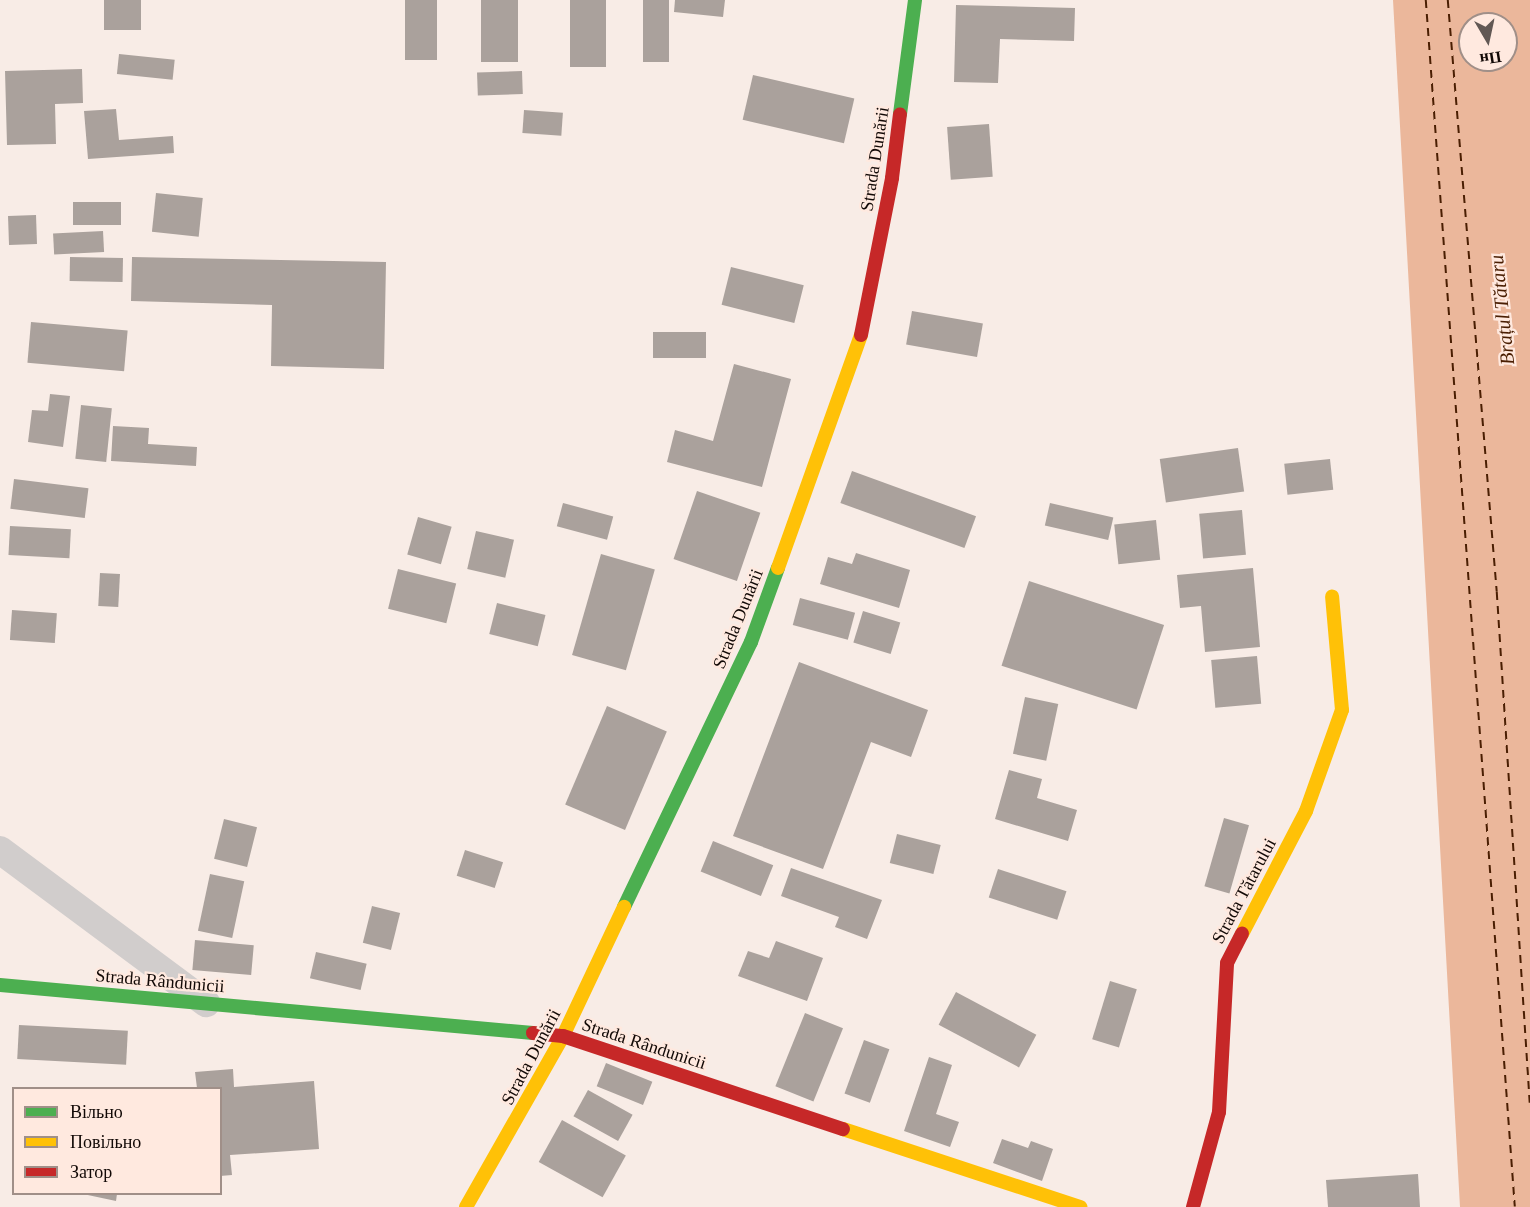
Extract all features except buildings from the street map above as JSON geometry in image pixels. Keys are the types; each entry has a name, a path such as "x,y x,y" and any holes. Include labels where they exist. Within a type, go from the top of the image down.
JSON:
{"street":[{"name":"Strada Dunării","path":"466,1207 497,1159 563,1036 751,642 863,329 892,178 915,0"},
{"name":"Strada Tătarului","path":"1192,1207 1219,1112 1227,963 1306,812 1342,710 1332,596"},
{"path":"0,850 206,1004"},
{"name":"Strada Rândunicii","path":"0,985 563,1036 1080,1207"}],"water":[{"name":"Brațul Tătaru","path":"1393,0 1530,0 1530,1207 1460,1207"}],"ferry route":[{"path":"1426,0 1515,1207"},
{"path":"1448,0 1497,592 1530,1103"}],"traffic: fast":[{"path":"900,114 915,0"},
{"path":"624,907 751,642 778,568"},
{"path":"0,985 533,1033"}],"traffic: slow":[{"path":"778,568 861,335"},
{"path":"1242,934 1306,811 1342,710 1332,596"},
{"path":"466,1207 563,1036 624,907"},
{"path":"843,1129 1080,1207"}],"traffic: jam":[{"path":"861,335 892,178 900,114"},
{"path":"1193,1207 1219,1112 1227,963 1242,934"},
{"path":"533,1033 563,1036 843,1129"}]}
